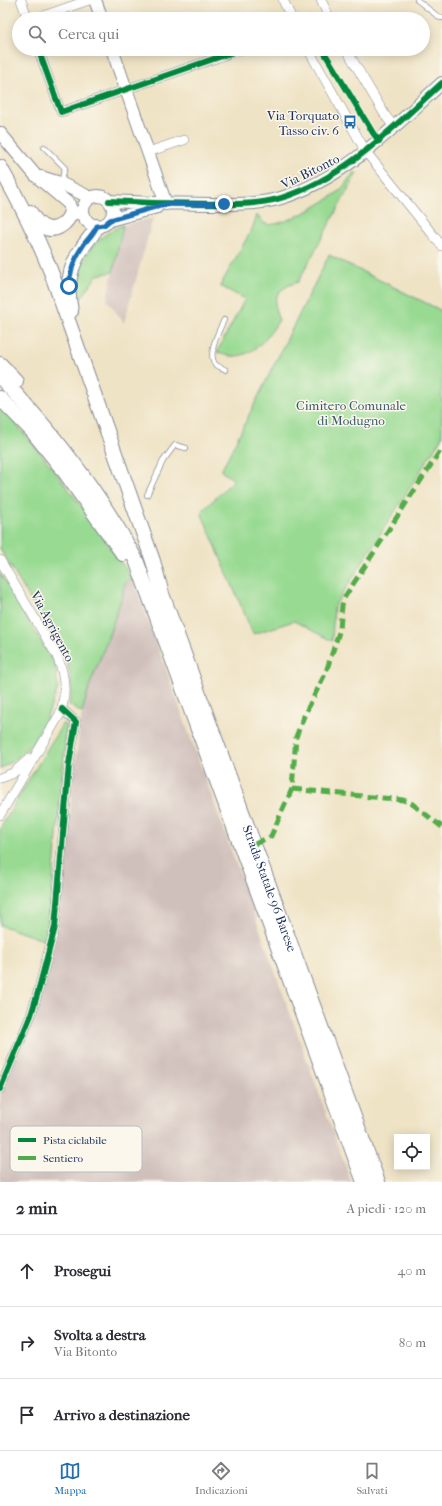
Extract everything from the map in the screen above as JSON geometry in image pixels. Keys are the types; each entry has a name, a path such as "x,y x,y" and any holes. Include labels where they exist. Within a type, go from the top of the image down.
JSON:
{"main road":[{"path":"0,167 36,220 44,228 54,229 62,226 67,220 77,213"},
{"path":"0,167 22,207 42,250 153,560 156,597"},
{"path":"93,392 72,313 69,298 69,286 70,274 77,257 84,245 95,232 97,226"},
{"path":"0,364 54,423 93,473 132,535 156,597"},
{"path":"0,377 19,396 65,450 99,498 156,597"},
{"path":"0,398 32,431 64,471 128,562 156,597"},
{"name":"Strada Statale 96 Barese","path":"156,597 364,1182"},
{"name":"Strada Statale 96 Barese","path":"156,597 378,1182"}],"street":[{"path":"21,0 25,12"},
{"path":"55,12 89,0"},
{"path":"95,0 99,12"},
{"path":"283,0 289,12"},
{"path":"321,0 327,12"},
{"path":"41,56 61,112 222,56"},
{"path":"114,56 166,204"},
{"path":"312,56 366,152 442,246"},
{"path":"350,56 394,127"},
{"name":"Via Bitonto","path":"109,201 166,204 265,202 303,190 356,160 442,83"},
{"path":"0,133 36,176 69,204 77,213 90,224 97,226 104,225 110,220 113,210 109,201 100,196 91,198 77,213"},
{"path":"148,152 184,140"},
{"path":"36,176 60,183 91,198"},
{"name":"Via Bitonto","path":"110,220 166,204"},
{"name":"Via Agrigento","path":"0,560 57,656 62,668 64,680 64,699 62,709"},
{"path":"0,815 2,806 62,709 76,722 69,764 55,927 31,1015 0,1090"},
{"path":"0,778 13,773 24,764 42,743"},
{"path":"0,798 2,806"}],"lane":[{"path":"417,0 442,18"},
{"path":"44,147 65,168 60,183"},
{"path":"224,320 218,331 212,350 213,360 216,365 226,370"},
{"path":"146,495 163,461 175,445 186,448"}],"shaded area":[{"path":"153,218 124,323 107,300 122,226"},
{"path":"130,579 134,581 351,1182 292,1182 284,1180 283,1182 0,1182 0,1095 35,1014 59,924 73,781 82,713 89,687 108,638 126,581"}],"green space":[{"path":"354,172 357,173 298,282 280,291 277,296 275,306 279,320 267,336 254,350 246,354 227,356 217,352 245,299 220,286 252,229 257,215 262,222 266,224 281,222 292,218 314,207 339,191"},
{"path":"123,225 113,272 97,275 80,300 79,313 77,285 79,272 84,260 90,249 99,240"},
{"name":"Cimitero Comunale di Modugno","path":"329,255 442,311 442,437 334,607 332,641 294,621 253,634 201,512 234,480 221,471"},
{"path":"0,407 37,448 54,470 134,581 130,579 124,586 123,594 89,687 82,713 69,705 71,682 66,659 0,549"},
{"path":"0,573 55,665 58,688 46,719 32,744 18,757 0,769"},
{"path":"63,723 67,726 50,914 46,941 0,925 0,828"}],"marked path":[{"path":"255,844 271,836 292,789 296,737 304,716 326,672 340,629 344,598 442,448"},
{"path":"292,789 403,800 411,803 442,827"}],"cycle path":[{"path":"41,56 61,112 222,56"},
{"path":"326,56 379,141"},
{"path":"109,201 171,204 236,204 263,202 281,198 305,189 327,178 368,150 442,83"},
{"path":"0,1089 31,1015 55,927 69,764 76,722 62,709"}],"place":[{"name":"Via Torquato Tasso civ. 6","path":"350,122"}],"route":[{"path":"69,286 70,274 77,257 84,245 95,232 97,226 104,225 110,220 166,204 224,204"}]}
